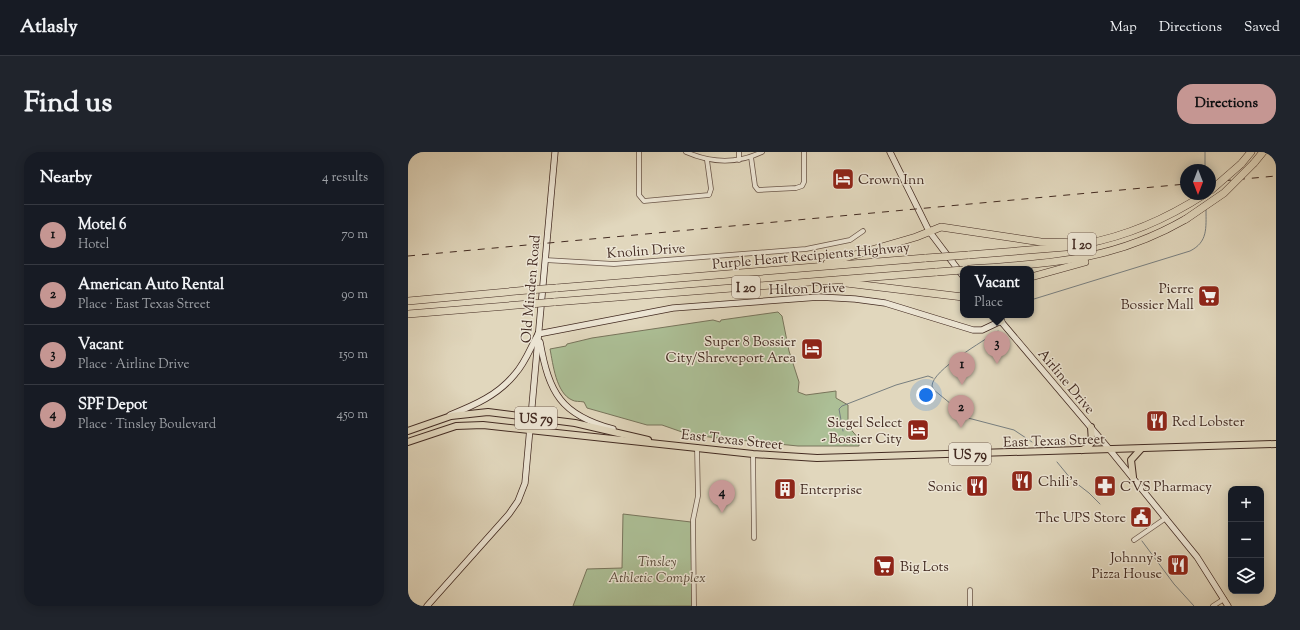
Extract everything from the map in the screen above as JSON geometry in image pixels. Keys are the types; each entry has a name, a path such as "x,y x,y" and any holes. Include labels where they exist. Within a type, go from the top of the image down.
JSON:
{"highway":[{"path":"1216,185 1241,164 1251,152"},
{"name":"I 20","path":"1001,266 1071,260 1099,255 1127,247 1158,234 1186,219 1224,192 1254,163 1263,152"},
{"name":"Purple Heart Recipients Highway","path":"408,301 1053,248 1116,237 1145,226 1195,200"},
{"path":"778,270 828,263 916,237 941,227 1041,242 1088,243"},
{"path":"1034,276 1100,258 1127,247"},
{"name":"Purple Heart Recipients Highway","path":"408,314 960,270"},
{"path":"810,282 854,284 960,297"}],"main road":[{"name":"Old Minden Road","path":"427,606 514,508 522,492 527,472 555,152"},
{"path":"890,152 929,231 960,272"},
{"name":"Hilton Drive","path":"538,334 673,308 819,297 856,299 885,303 974,330 982,330 997,318"},
{"name":"Airline Drive","path":"999,318 1166,518 1197,557 1228,606"},
{"path":"431,422 471,407 496,392 516,374 538,334"},
{"path":"538,334 547,375 554,391 564,404 574,413 591,422 645,440"},
{"name":"East Texas Street","path":"408,430 451,416 475,413 500,413 575,424 665,444"},
{"name":"East Texas Street","path":"410,441 448,428 464,425 496,425 617,440 697,447 753,454 839,458 1276,444"},
{"path":"1081,450 1088,447 1092,442 1091,427"},
{"path":"1132,477 1131,460 1142,449"}],"street":[{"path":"639,152 639,195 642,200 647,202 706,196 710,193 707,160"},
{"path":"686,152 707,160 723,161 739,160 762,152"},
{"path":"738,152 739,160"},
{"path":"751,157 755,186 758,190 802,186 804,182 804,152"},
{"name":"Knolin Drive","path":"546,260 614,264 815,248 850,240 863,231"},
{"path":"408,430 410,441"},
{"path":"694,606 693,520 698,496 697,447"},
{"path":"753,454 754,538"},
{"path":"1134,540 1166,518"},
{"path":"970,590 970,606"},
{"path":"1213,606 1224,599"}],"green space":[{"path":"778,312 782,316 789,351 799,382 798,392 806,395 836,391 836,398 848,405 848,426 859,439 859,446 798,446 709,437 682,432 662,425 647,425 587,408 584,402 573,401 562,391 556,378 550,349 592,338 713,320 720,322 721,320"},
{"name":"Tinsley Athletic Complex","path":"623,514 691,522 692,606 573,606 587,569 622,568"}],"waterway":[{"path":"1205,152 1205,164"},
{"path":"1034,299 1190,251 1200,243 1205,234 1206,210"},
{"path":"998,331 949,364 934,379 932,386 934,390 968,418 1014,430 1032,442"},
{"path":"843,431 839,409 842,406 896,385 928,376 933,378"},
{"path":"1057,462 1071,479 1100,504"},
{"path":"1142,541 1174,584 1194,606"}],"railway":[{"path":"1216,181 1276,176"},
{"path":"408,256 1180,185"}],"place":[{"name":"Crown Inn","path":"843,179"},
{"name":"Pierre Bossier Mall","path":"1209,296"},
{"name":"Super 8 Bossier City/Shreveport Area","path":"812,349"},
{"name":"Vacant","path":"997,364"},
{"name":"Motel 6","path":"962,385"},
{"name":"Red Lobster","path":"1157,421"},
{"name":"American Auto Rental","path":"961,428"},
{"name":"Siegel Select - Bossier City","path":"918,430"},
{"name":"Chili's","path":"1022,481"},
{"name":"Sonic","path":"977,486"},
{"name":"CVS Pharmacy","path":"1105,486"},
{"name":"Enterprise","path":"785,489"},
{"name":"SPF Depot","path":"722,513"},
{"name":"The UPS Store","path":"1141,517"},
{"name":"Johnny's Pizza House","path":"1178,565"},
{"name":"Big Lots","path":"884,566"}]}
